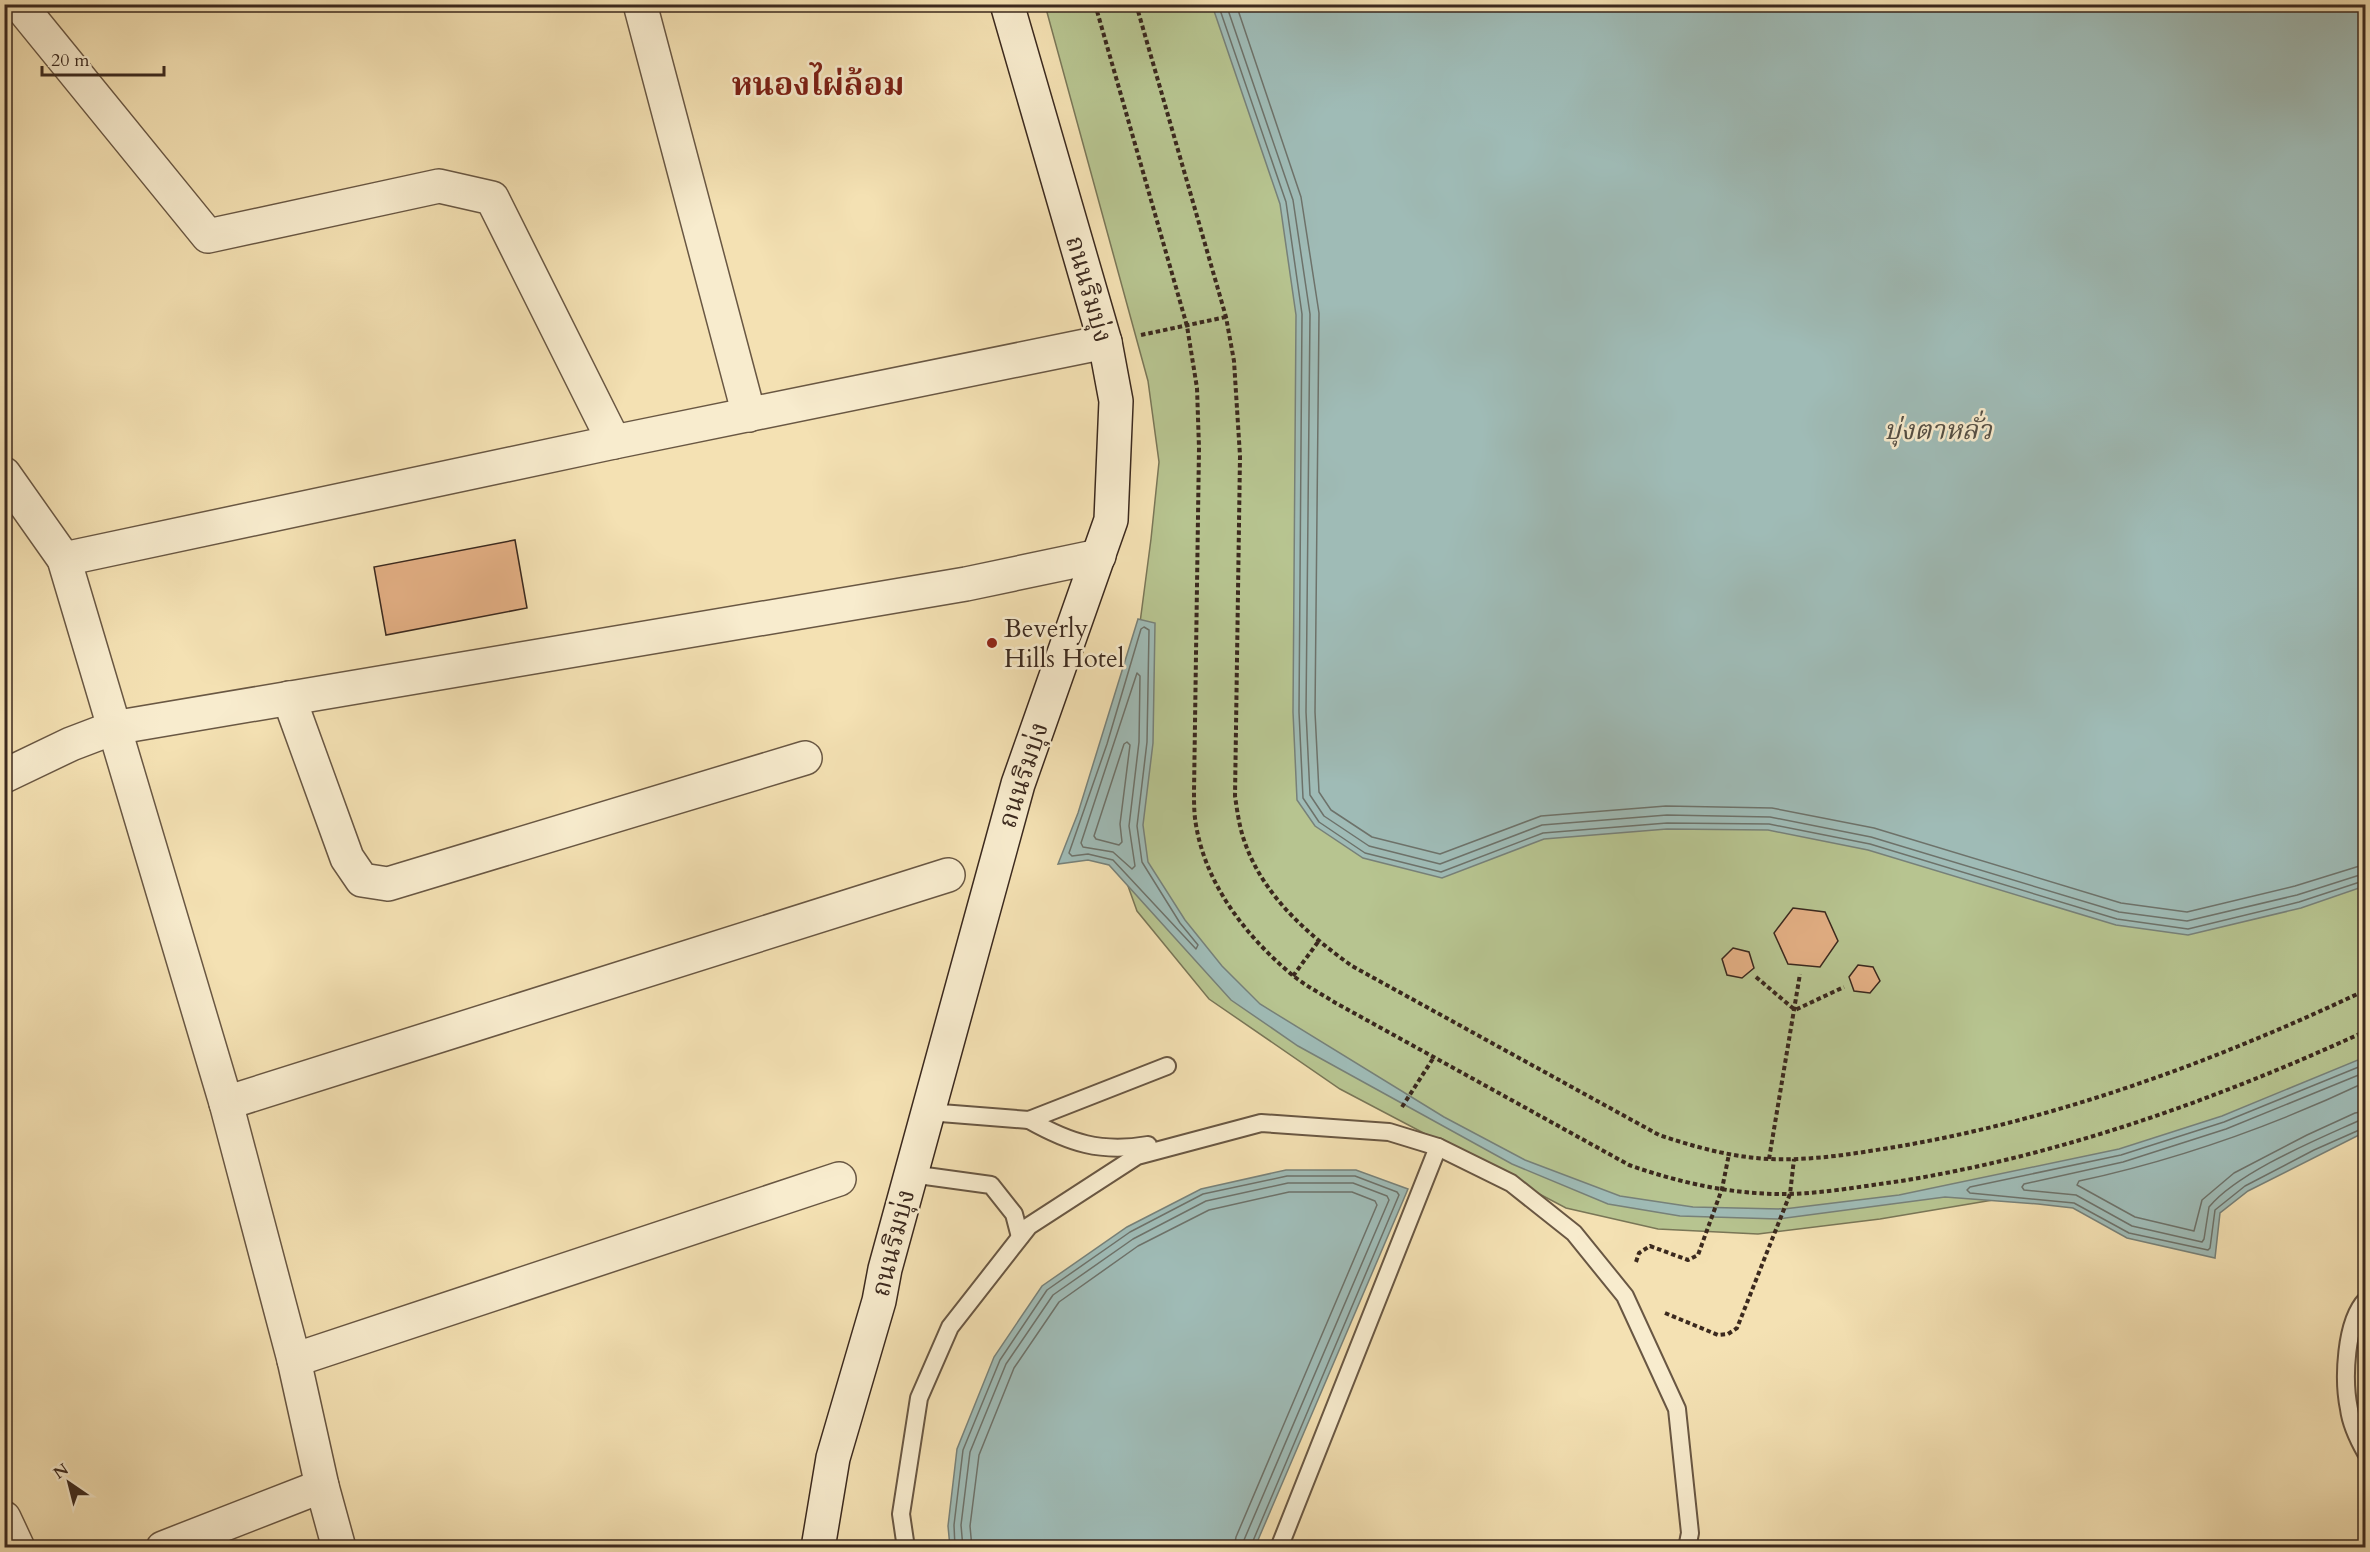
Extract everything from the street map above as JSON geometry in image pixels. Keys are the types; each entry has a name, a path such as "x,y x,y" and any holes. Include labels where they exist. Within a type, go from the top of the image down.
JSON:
{"street":[{"path":"19,4 208,236 439,186 492,198 614,442"},
{"path":"640,4 749,415"},
{"name":"ถนนริมบุ่ง","path":"818,1548 832,1458 879,1301 885,1269 1018,784 1111,520 1116,401 1105,342 1007,4"},
{"path":"64,559 614,442 1105,342"},
{"path":"4,474 64,559 226,1103 294,1360 322,1486 339,1548"},
{"path":"4,776 71,744 113,728 966,584 1099,556"},
{"path":"289,698 347,858 362,880 388,884 805,758"},
{"path":"226,1103 948,875"},
{"path":"294,1360 839,1179"},
{"path":"163,1548 322,1486"},
{"path":"4,1518 18,1548"}],"lane":[{"path":"1029,1120 1167,1065"},
{"path":"928,1112 1029,1120 1061,1137 1097,1147 1130,1148 1227,1132"},
{"path":"906,1548 901,1514 919,1398 950,1327 1029,1226 1137,1156 1261,1123 1389,1132 1438,1147 1510,1183 1574,1233 1625,1296 1677,1409 1690,1533 1687,1548"},
{"path":"1279,1548 1438,1147"},
{"path":"911,1174 991,1185 1014,1214 1020,1237"},
{"path":"2366,1300 2358,1309 2352,1327 2346,1378 2350,1414 2366,1453"}],"path":[{"path":"1095,4 1187,326 1197,388 1199,448 1194,792 1196,825 1208,866 1228,906 1255,942 1293,976 1334,1002 1629,1165 1662,1177 1722,1189 1790,1194 1851,1188 1936,1175 2035,1153 2135,1124 2311,1057 2366,1031"},
{"path":"1136,4 1226,317 1234,361 1240,456 1235,796 1243,837 1260,876 1288,913 1318,942 1352,966 1659,1134 1692,1146 1769,1159 1848,1155 2025,1120 2124,1089 2297,1022 2366,990"},
{"path":"1105,342 1226,317"},
{"path":"1293,976 1318,942"},
{"path":"1769,1159 1800,974"},
{"path":"1756,977 1795,1010"},
{"path":"1795,1010 1844,987"},
{"path":"1401,1108 1434,1057"},
{"path":"1729,1154 1722,1189 1698,1255 1688,1260 1650,1246 1644,1248 1639,1254 1625,1296 1718,1335 1728,1334 1737,1328 1790,1194 1794,1159"}],"green space":[{"name":"บุ่งตาหลั่ว","path":"1045,5 2365,5 2365,1091 1993,1200 1880,1219 1758,1234 1658,1229 1566,1208 1340,1089 1209,999 1137,911 1119,861 1128,714 1159,462 1148,381"}],"water":[{"name":"บุ่งตาหลั่ว","path":"1212,5 2365,5 2365,886 2301,908 2188,935 2116,925 1868,850 1768,830 1667,829 1544,839 1442,878 1363,858 1315,826 1297,800 1293,712 1296,315 1280,204"},
{"path":"1138,619 1155,623 1153,743 1143,825 1148,862 1185,920 1222,966 1260,1004 1444,1117 1525,1160 1620,1196 1693,1207 1784,1209 1899,1195 2119,1149 2222,1116 2365,1057 2365,1132 2248,1191 2220,1213 2215,1258 2127,1238 2073,1208 1945,1197 1778,1219 1680,1216 1608,1204 1512,1164 1298,1046 1231,1000 1109,865 1088,860 1058,864 1078,813"},
{"path":"1286,1170 1356,1170 1408,1189 1255,1547 950,1547 948,1526 957,1449 994,1357 1042,1286 1127,1227 1201,1189"}],"building":[{"path":"515,540 527,608 386,635 374,567"},
{"path":"1793,908 1825,912 1838,941 1820,967 1788,964 1774,933"},
{"path":"1733,948 1749,952 1754,968 1742,978 1727,975 1722,959"},
{"path":"1858,965 1873,967 1880,981 1870,993 1854,991 1849,977"}],"place":[{"name":"Beverly Hills Hotel","path":"992,643"}],"district":[{"name":"หนองไผ่ล้อม","path":"818,85"}]}
